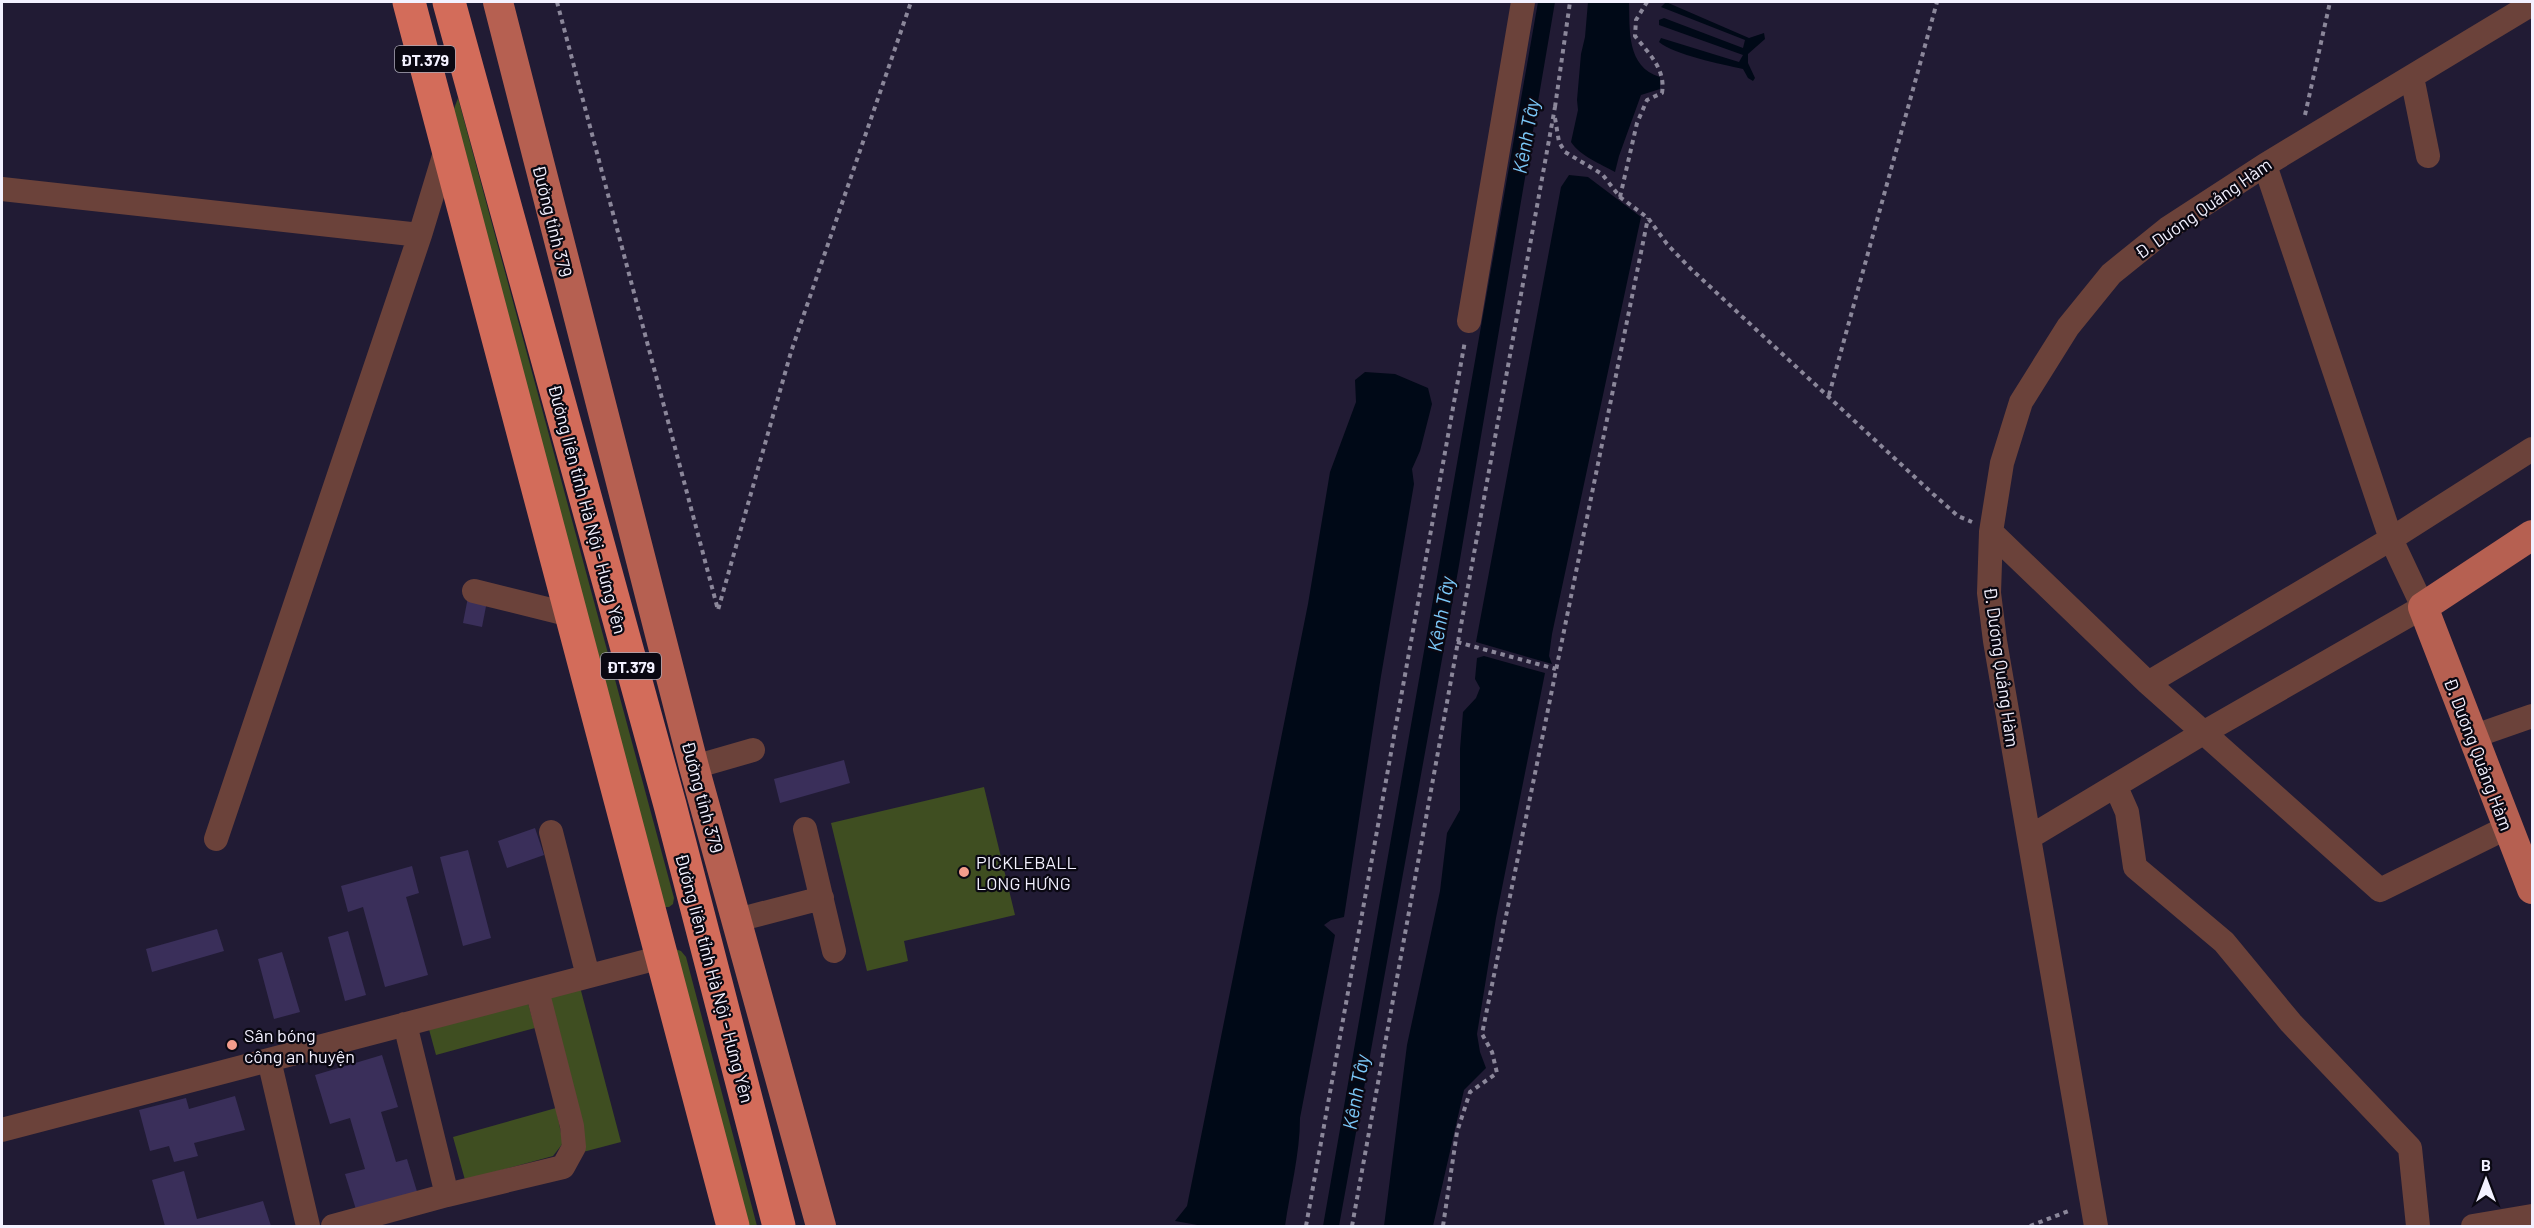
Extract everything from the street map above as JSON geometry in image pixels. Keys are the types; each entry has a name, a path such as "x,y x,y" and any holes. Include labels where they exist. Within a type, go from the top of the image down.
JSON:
{"highway":[{"name":"ĐT.379","path":"410,2 733,1227"},
{"name":"Đường liên tỉnh Hà Nội - Hưng Yên","path":"449,2 662,776 779,1227"},
{"path":"658,942 700,923"}],"main road":[{"name":"Đường tỉnh 379","path":"498,2 694,767 821,1227"},
{"path":"474,98 516,75"},
{"path":"551,377 591,366"},
{"path":"2423,607 2532,535"},
{"name":"Đ. Dương Quảng Hàm","path":"2423,607 2532,889"},
{"path":"662,776 694,767"},
{"path":"700,923 737,920"}],"street":[{"path":"1469,321 1523,2"},
{"name":"Đ. Dương Quảng Hàm","path":"2096,1227 1995,641 1989,593 1991,532 2002,463 2021,402 2068,327 2111,274 2168,228 2265,165 2532,4"},
{"path":"2412,77 2428,156"},
{"path":"216,839 420,235 443,131"},
{"path":"2030,837 2203,733 2423,607 2391,539 2265,165"},
{"path":"2,189 420,235"},
{"path":"2148,683 2391,539 2532,449"},
{"path":"1991,532 2148,683 2380,890 2508,827"},
{"path":"474,591 571,615"},
{"path":"2472,737 2532,716"},
{"path":"694,767 753,750"},
{"path":"2116,787 2127,812 2135,867 2224,942 2291,1023 2410,1148 2418,1227"},
{"path":"805,828 834,951"},
{"path":"551,832 588,976"},
{"path":"737,920 822,898"},
{"path":"2,1130 588,976 658,942"},
{"path":"333,1227 447,1194 563,1167 574,1148 573,1126 537,990"},
{"path":"405,1024 447,1194"},
{"path":"269,1060 308,1227"},
{"path":"2473,1227 2532,1216"}],"path":[{"path":"557,2 718,610 791,352 911,2"},
{"path":"1352,1227 1555,106 1570,2"},
{"path":"1620,197 1637,123 1647,100 1662,93 1664,81 1655,62 1635,36 1636,20 1647,2"},
{"path":"1829,395 1937,2"},
{"path":"2298,145 2331,2"},
{"path":"1555,106 1559,142 1565,152 1602,174 1620,197 1648,218 1667,244 1691,269 1958,516 1991,532"},
{"path":"1443,1227 1457,1132 1470,1092 1497,1073 1492,1052 1482,1034 1648,218"},
{"path":"1306,1227 1469,321"},
{"path":"1457,642 1556,669"},
{"path":"2030,1227 2092,1202"}],"green space":[{"path":"458,98 674,898 673,904 669,907 661,907 452,114"},
{"path":"984,787 1015,915 904,941 908,961 867,971 831,823"},
{"path":"675,949 681,951 686,957 757,1226 744,1226"},
{"path":"580,987 621,1142 583,1152 543,997"},
{"path":"526,996 535,1028 436,1055 427,1022"},
{"path":"556,1108 563,1143 553,1156 465,1180 453,1137"}],"water":[{"name":"Kênh Tây","path":"1538,2 1555,2 1458,571 1339,1226 1323,1226"},
{"path":"1588,2 1629,2 1630,35 1636,56 1649,72 1660,77 1660,89 1641,95 1615,172 1585,156 1571,142 1578,110 1581,54"},
{"path":"1666,2 1749,38 1764,33 1765,39 1748,54 1748,63 1755,78 1753,81 1748,78 1743,69 1687,55 1659,42 1661,38 1739,62 1743,55 1659,25 1659,20 1664,18 1743,48 1745,40 1661,7"},
{"path":"1569,175 1588,177 1641,217 1552,634 1549,656 1552,664 1476,642 1561,187"},
{"path":"1365,372 1395,374 1428,388 1432,404 1420,451 1412,469 1414,484 1381,676 1344,917 1331,920 1324,925 1335,935 1300,1118 1297,1159 1285,1226 1203,1226 1175,1221 1187,1206 1308,604 1330,472 1356,402 1355,380"},
{"path":"1484,656 1545,673 1496,918 1477,1034 1486,1068 1464,1090 1433,1226 1384,1226 1407,1045 1440,891 1447,833 1460,810 1460,749 1463,712 1476,698 1480,688 1475,679 1477,658"}],"building":[{"path":"468,597 487,601 482,627 463,623"},
{"path":"844,760 850,783 780,803 774,779"},
{"path":"535,828 544,855 507,868 498,841"},
{"path":"468,850 491,938 463,946 440,857"},
{"path":"412,866 419,893 406,897 428,975 385,987 363,907 348,912 341,886"},
{"path":"217,929 224,951 152,972 146,949"},
{"path":"348,931 366,995 345,1001 328,937"},
{"path":"282,952 300,1012 274,1019 258,959"},
{"path":"382,1055 398,1107 381,1112 396,1162 407,1159 419,1198 358,1216 345,1174 365,1169 350,1118 330,1124 315,1075"},
{"path":"235,1096 245,1130 194,1143 198,1156 174,1162 169,1146 150,1151 139,1110 186,1098 189,1109"},
{"path":"184,1171 197,1219 263,1201 271,1226 165,1226 152,1180"}],"place":[{"name":"PICKLEBALL LONG HƯNG","path":"964,872"},
{"name":"Sân bóng công an huyện","path":"232,1045"}]}
